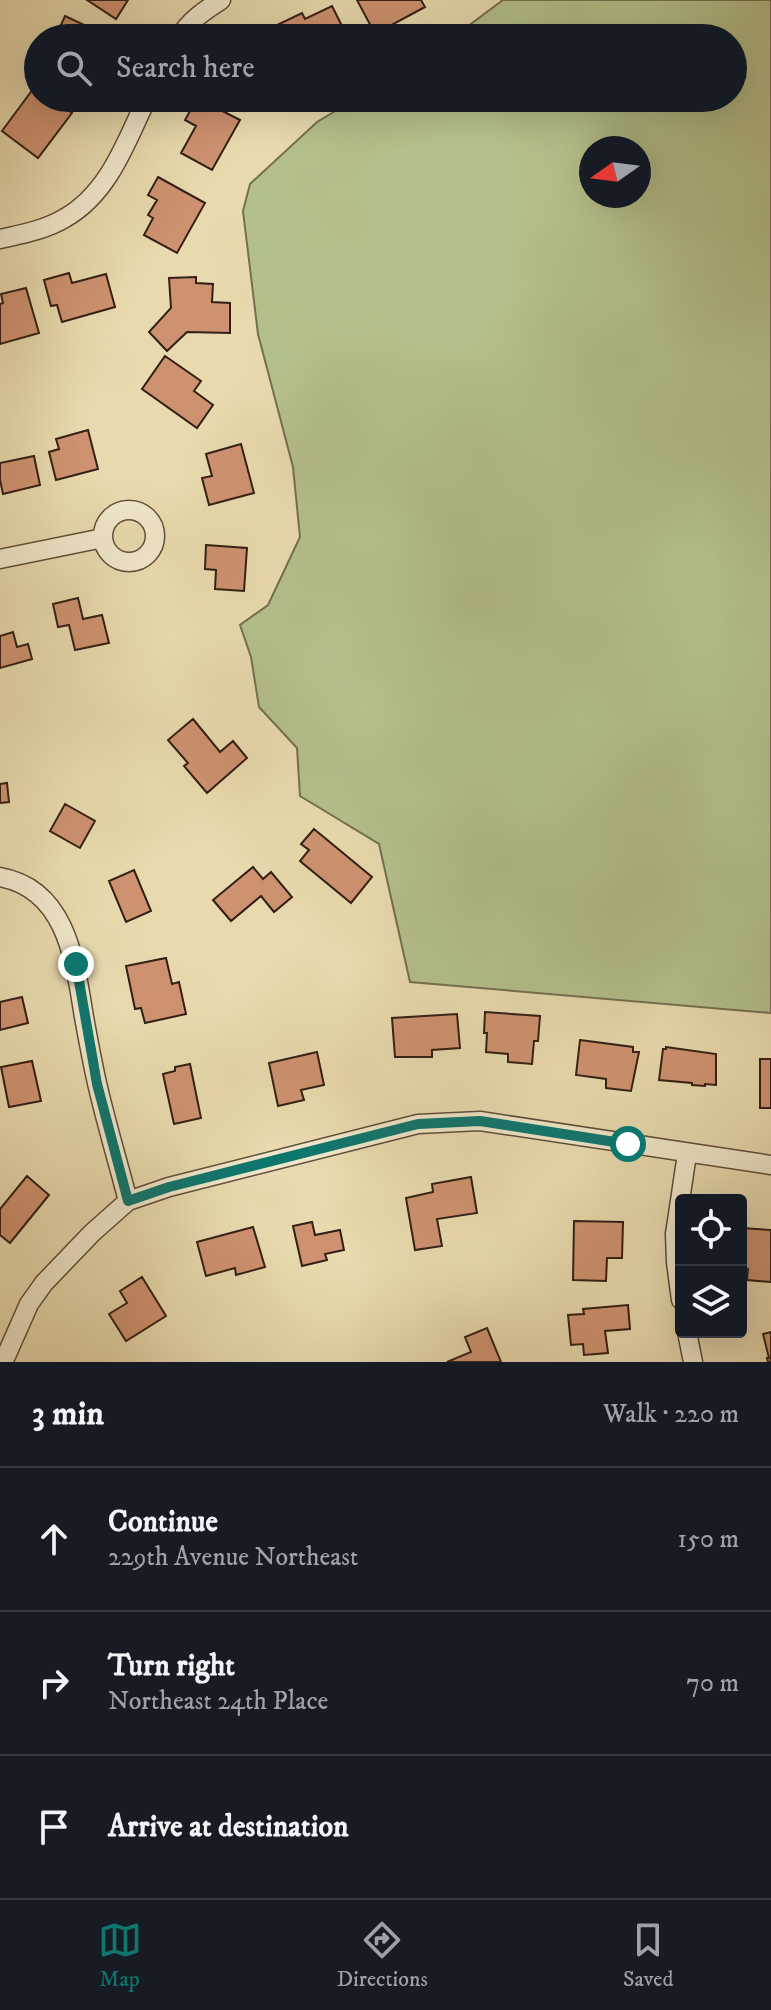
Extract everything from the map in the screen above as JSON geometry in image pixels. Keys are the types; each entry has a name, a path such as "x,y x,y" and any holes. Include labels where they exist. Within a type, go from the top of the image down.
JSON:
{"street":[{"path":"190,24 221,0"},
{"path":"0,239 37,230 62,220 82,207 114,168 140,112"},
{"path":"0,559 103,538"},
{"path":"0,877 26,885 46,901 62,926 76,964 97,1084 128,1201"},
{"path":"9,1358 29,1304 44,1283 128,1201 169,1187 418,1124 446,1121 480,1121 771,1165"},
{"path":"677,1266 675,1234 687,1154"},
{"path":"688,1338 693,1362"}],"green space":[{"path":"503,0 771,0 771,1013 410,982 379,844 300,796 297,748 259,707 251,657 240,625 268,605 300,537 293,467 258,334 243,211 250,184 317,122 334,112 747,112 747,24 471,24"}],"building":[{"path":"87,0 128,0 116,19"},
{"path":"357,0 421,0 425,7 394,24 370,24"},
{"path":"332,6 341,24 279,24 302,13 305,19"},
{"path":"65,16 82,24 61,24"},
{"path":"24,101 24,112 72,113 38,158 2,131"},
{"path":"189,112 224,112 240,120 212,170 181,153 196,126 185,120"},
{"path":"158,177 205,203 177,253 144,235 153,218 148,215 157,200 148,195"},
{"path":"69,273 72,283 106,274 115,307 62,322 57,305 51,306 44,280"},
{"path":"196,277 196,283 213,284 212,302 230,303 230,333 187,332 167,351 149,332 171,308 169,278"},
{"path":"26,288 39,333 0,344 1,294"},
{"path":"165,356 201,381 194,391 213,405 197,428 142,389"},
{"path":"88,430 98,469 56,480 49,452 59,449 56,439"},
{"path":"241,444 254,493 209,505 202,478 212,476 206,454"},
{"path":"34,456 40,485 3,494 0,463"},
{"path":"206,545 247,548 244,591 215,589 216,570 205,569"},
{"path":"78,598 83,619 102,615 109,643 75,650 69,625 58,627 53,604"},
{"path":"13,632 17,647 28,644 32,659 0,668 0,636"},
{"path":"193,719 220,752 233,741 247,758 207,793 184,766 188,763 168,740"},
{"path":"7,783 9,802 0,803 0,784"},
{"path":"65,804 95,821 80,848 50,831"},
{"path":"314,829 372,877 351,903 300,861 309,850 301,844"},
{"path":"253,867 263,879 271,872 292,897 274,912 261,896 231,921 213,900"},
{"path":"134,870 151,911 126,922 109,881"},
{"path":"166,958 172,984 179,982 186,1014 145,1023 141,1008 135,1009 126,966"},
{"path":"22,997 28,1023 0,1030 0,1002"},
{"path":"485,1012 540,1016 532,1064 508,1062 508,1054 486,1052"},
{"path":"457,1014 460,1048 432,1050 432,1057 395,1057 392,1018"},
{"path":"580,1040 633,1047 633,1052 639,1052 631,1091 606,1088 606,1079 576,1075"},
{"path":"663,1049 716,1054 716,1085 659,1080"},
{"path":"317,1052 324,1085 301,1090 304,1100 278,1106 269,1063"},
{"path":"760,1059 771,1059 771,1108 760,1108"},
{"path":"32,1061 41,1101 9,1107 1,1067"},
{"path":"190,1064 201,1118 174,1124 163,1074"},
{"path":"27,1176 49,1195 10,1243 0,1235 0,1209"},
{"path":"471,1177 477,1213 437,1219 442,1246 415,1250 406,1198 433,1192 432,1184"},
{"path":"574,1221 623,1222 622,1258 607,1258 606,1281 573,1280"},
{"path":"312,1222 315,1235 340,1230 344,1250 325,1254 327,1260 302,1266 293,1226"},
{"path":"253,1227 265,1267 236,1275 235,1268 206,1276 197,1242"},
{"path":"747,1228 771,1230 771,1282 747,1280"},
{"path":"142,1277 166,1316 126,1341 109,1314 127,1303 120,1291"},
{"path":"628,1305 630,1329 605,1331 608,1353 584,1355 583,1344 571,1345 568,1315 584,1314 583,1309"},
{"path":"487,1328 501,1362 447,1362 471,1352 465,1337"},
{"path":"771,1332 771,1362 768,1362 763,1334"}],"route":[{"path":"76,964 97,1084 128,1201 169,1187 418,1124 480,1121 628,1144"}]}
